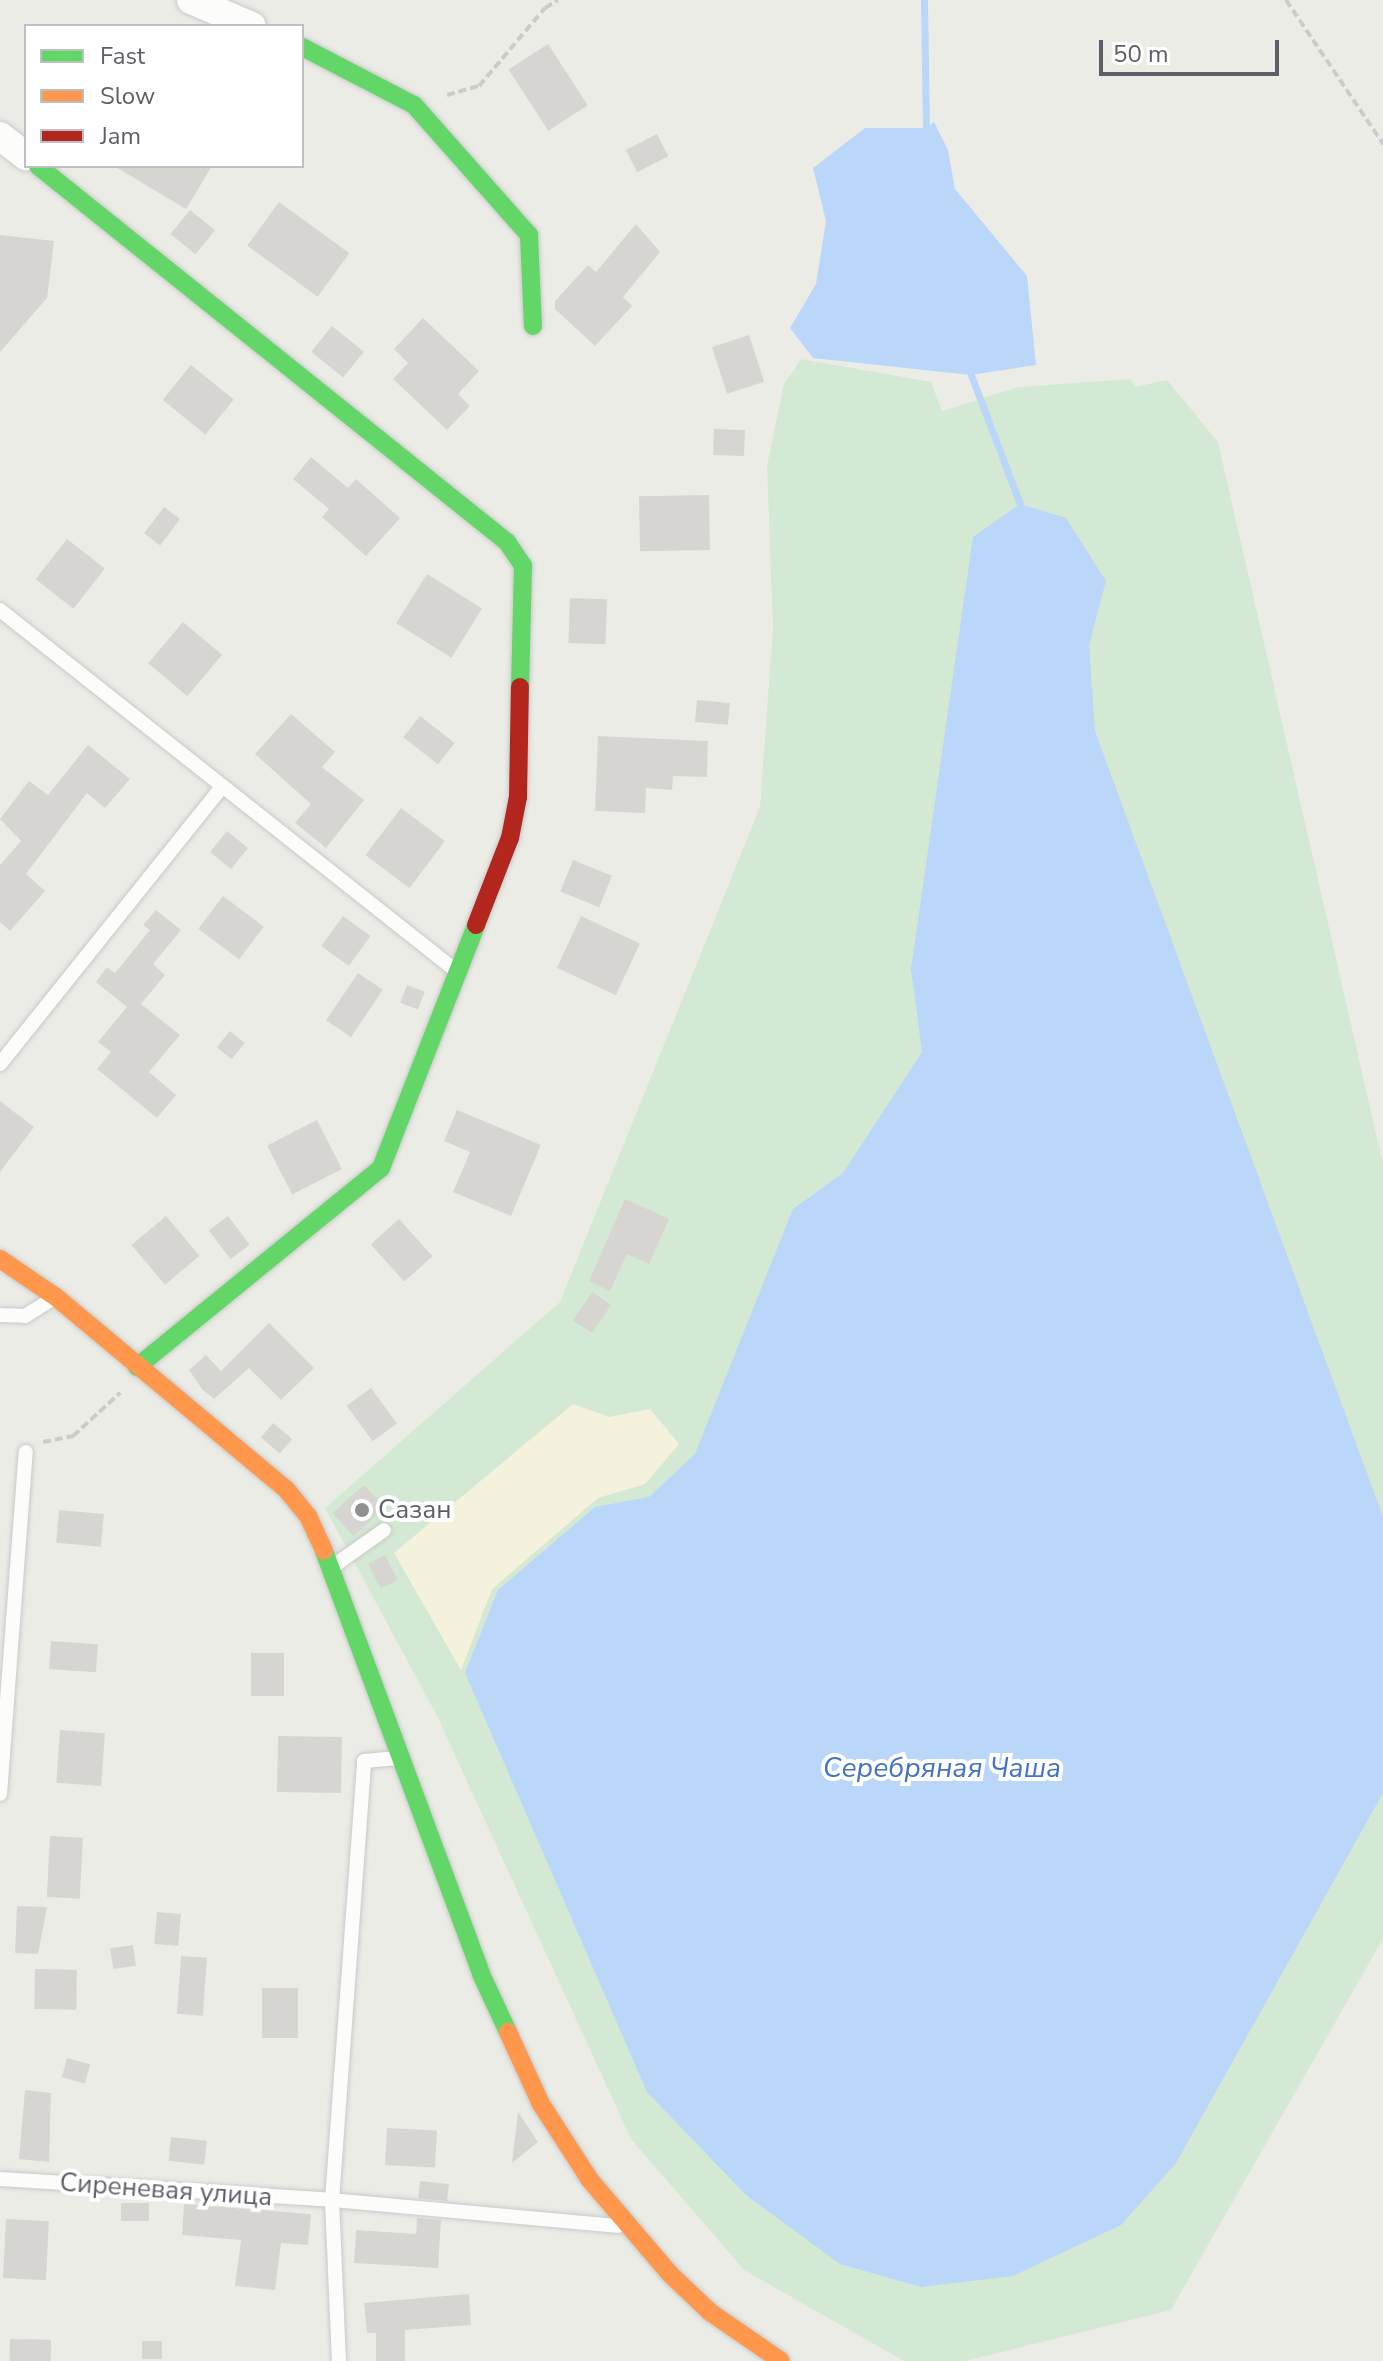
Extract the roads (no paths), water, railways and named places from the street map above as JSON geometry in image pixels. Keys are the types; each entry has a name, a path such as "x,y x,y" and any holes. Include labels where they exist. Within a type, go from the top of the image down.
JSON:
{"street":[{"path":"191,0 247,24"},
{"path":"304,48 355,70 414,105 529,235 533,326"},
{"path":"0,136 24,154"},
{"path":"40,168 518,553 524,583 515,815 459,972 381,1168 137,1367"},
{"path":"0,1259 56,1297 286,1489 308,1516 404,1757 508,2037 541,2104 590,2180 629,2227 710,2312 781,2361"}],"lane":[{"path":"0,610 459,972"},
{"path":"0,1064 223,786"},
{"path":"0,1315 25,1316 56,1297"},
{"path":"0,1794 26,1452"},
{"path":"331,1568 384,1530"},
{"path":"339,2361 332,2200 364,1761 404,1757"},
{"name":"Сиреневая улица","path":"0,2179 332,2200 629,2227"}],"water":[{"path":"934,122 948,150 955,189 1027,276 1036,365 971,375 813,358 790,328 816,284 826,221 813,168 865,128 926,128"},
{"name":"Серебряная Чаша","path":"1020,504 1066,518 1106,581 1089,645 1095,731 1383,1517 1383,1793 1176,2163 1121,2225 1013,2276 921,2287 840,2264 746,2195 647,2092 465,1673 498,1590 595,1507 649,1497 695,1454 793,1209 843,1173 922,1052 911,969 973,537"}],"waterway":[{"path":"924,0 926,128"},
{"path":"971,375 1020,504"}],"place":[{"name":"Сазан","path":"362,1510"}]}
